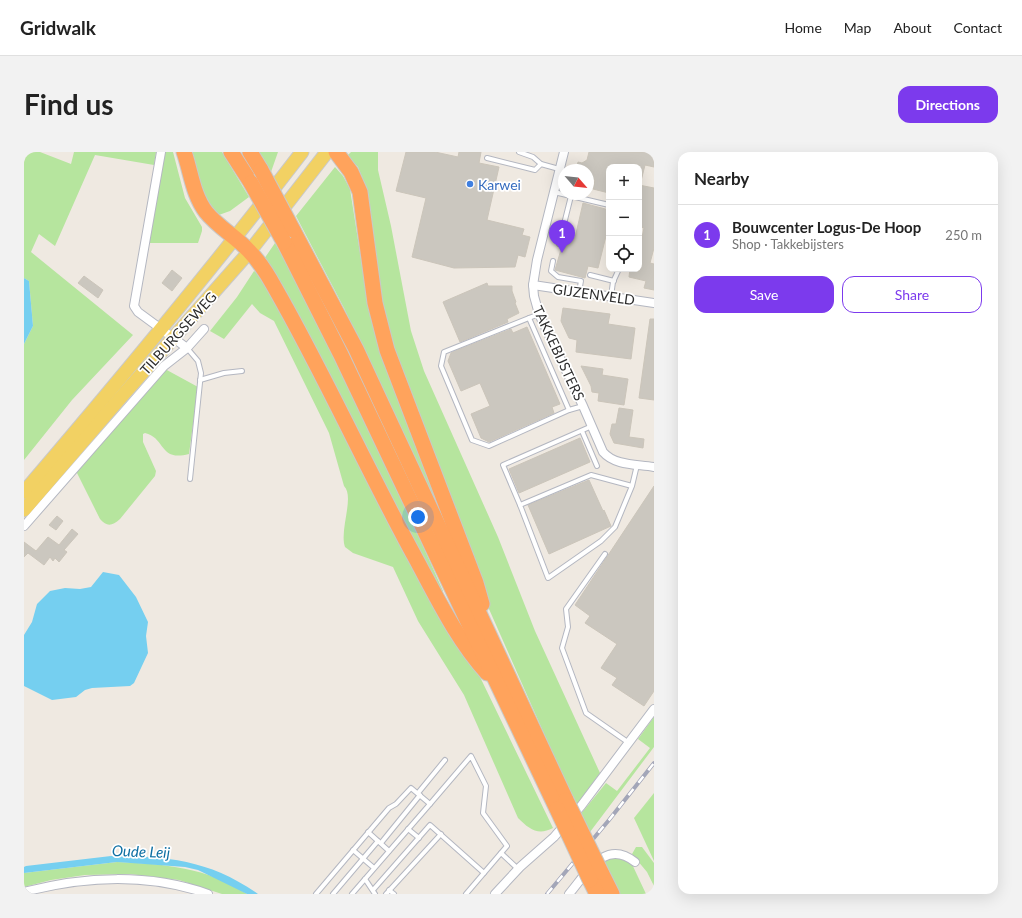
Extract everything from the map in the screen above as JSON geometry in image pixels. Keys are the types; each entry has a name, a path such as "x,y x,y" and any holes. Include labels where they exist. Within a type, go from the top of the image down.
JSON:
{"highway":[{"path":"184,152 196,193 201,203 212,218 250,252 267,274 282,300 384,500 469,653 498,685"},
{"path":"231,152 251,183 284,242 341,355 498,685 562,804"},
{"path":"250,152 356,348 493,643 562,804 596,876 612,894"},
{"path":"336,152 351,172 360,192 375,303 388,350 476,583 493,643"},
{"path":"596,876 597,894"}],"main road":[{"name":"TILBURGSEWEG","path":"24,492 162,328 302,152"},
{"name":"TILBURGSEWEG","path":"24,510 250,252 327,152"}],"street":[{"path":"162,152 134,306 138,312 162,328 187,348"},
{"name":"TAKKEBIJSTERS","path":"561,164 564,152"},
{"name":"TAKKEBIJSTERS","path":"558,177 533,286 539,314 607,456 617,462 654,466"},
{"name":"GIJZENVELD","path":"533,286 654,303"},
{"name":"TILBURGSEWEG","path":"24,526 160,371 187,348 204,329"},
{"path":"495,894 518,869 554,837 581,806 654,710"},
{"path":"569,894 606,855 615,853 629,857 635,862"},
{"path":"24,892 44,886 89,879 115,878 189,887 208,894"}],"lane":[{"path":"519,152 533,157 541,164 558,169"},
{"path":"487,158 535,170 541,164"},
{"path":"554,192 558,193"},
{"path":"559,244 570,200"},
{"path":"588,200 606,204"},
{"path":"553,261 551,271 553,274 558,277 581,281 579,292"},
{"path":"610,297 618,272"},
{"path":"590,275 614,281"},
{"path":"539,314 444,352 441,366 472,440 488,446 569,410 583,406"},
{"path":"529,318 569,410"},
{"path":"187,348 198,361 200,366 200,380 190,479"},
{"path":"200,380 224,373 242,371"},
{"path":"592,426 502,465 520,505 548,578 601,541 616,527 632,486 637,464"},
{"path":"582,431 597,466"},
{"path":"520,505 591,475 632,486"},
{"path":"605,554 566,609 568,627 562,648 586,713 629,743"},
{"path":"352,894 471,756 486,786 483,813 507,846 466,894"},
{"path":"333,894 363,858 379,842 445,760"},
{"path":"316,894 389,808 396,804 411,788 430,804"},
{"path":"373,890 430,825 484,873"},
{"path":"408,829 418,838"},
{"path":"368,832 389,851"},
{"path":"386,894 441,834"},
{"path":"353,850 374,868"},
{"path":"501,853 518,869"},
{"path":"365,879 376,894"},
{"path":"389,890 394,894"}],"green space":[{"path":"24,152 40,152 71,164 74,152 156,152 154,165 95,155 55,246 39,234 31,252 133,335 72,400 24,460 24,344 33,326 29,281 24,278"},
{"path":"165,152 173,152 185,198 202,227 198,243 149,243"},
{"path":"187,152 222,152 249,197 230,211 216,216 210,212"},
{"path":"259,152 278,152 271,172"},
{"path":"351,152 378,152 378,170 391,226 411,331 424,371 498,537 535,631 600,773 576,806 489,609 385,324 365,185 358,167 347,156"},
{"path":"335,167 343,176 350,189 364,278 374,320 467,575 344,308 296,216"},
{"path":"275,243 321,328 364,415 443,591 440,594 264,259"},
{"path":"254,271 263,277 457,639 481,679 553,828 543,831 534,830 518,818 464,695 418,621 393,567 353,553 345,547 344,532 348,498 329,433 274,321 260,313 252,304 224,339 210,331 237,297"},
{"path":"165,369 198,387 189,454 179,456 172,455 167,452 152,436 145,433 143,434 143,442 156,471 155,476 120,519 110,525 107,524 100,519 76,471"},
{"path":"654,717 654,747 590,832 580,815 606,783 617,791 650,748 638,739"},
{"path":"654,793 654,861 634,818"},
{"path":"636,847 642,847 654,863 654,886 647,872 632,854"},
{"path":"616,858 631,862 646,894 617,894 601,859"},
{"path":"117,862 152,864 185,869 216,878 247,894 222,894 179,880 130,874 85,875 51,880 24,887 24,873"}],"water":[{"path":"24,278 29,281 33,326 24,344"},
{"path":"103,572 119,575 136,597 148,622 146,636 148,653 134,683 130,686 92,688 85,690 76,697 52,700 24,686 24,635 32,622 37,604 50,591 65,588 80,589 91,587"},
{"path":"111,856 151,857 188,862 223,874 258,894 247,894 198,870 185,867 117,862 24,873 24,867 26,866"}],"building":[{"path":"406,152 435,152 458,157 459,152 481,152 479,163 499,167 487,220 524,229 522,235 530,237 525,257 518,255 515,267 454,268 412,257 426,198 396,191"},
{"path":"589,152 648,152 654,155 654,167 645,165 642,177 642,164 606,164 606,192 594,189 594,164 578,164 578,162 582,163 587,160"},
{"path":"642,186 654,188 654,248 650,263 654,264 654,290 644,288 646,281 629,277 630,272 642,272 642,238 644,228 642,227"},
{"path":"583,203 606,209 606,236 598,268 588,266 585,278 555,270 565,236 575,238"},
{"path":"172,270 182,278 172,291 162,283"},
{"path":"84,276 103,290 98,298 78,283"},
{"path":"487,283 488,286 512,286 515,303 519,313 507,319 508,322 460,342 443,302"},
{"path":"563,308 610,314 608,324 635,328 631,359 576,352 577,340 569,338 561,321"},
{"path":"650,319 654,319 654,400 639,398"},
{"path":"527,327 560,404 552,407 554,413 489,442 481,438 471,414 490,406 480,383 461,391 448,361 451,353 455,351 511,329 513,333"},
{"path":"581,366 603,369 602,375 628,379 624,405 598,401 599,393 592,392 591,386"},
{"path":"619,408 633,410 629,437 644,439 643,448 614,443 610,434 612,424 616,424"},
{"path":"580,438 590,462 519,493 509,469"},
{"path":"589,480 611,526 549,554 528,505"},
{"path":"654,486 654,691 644,706 612,685 617,678 601,668 617,644 585,623 590,616 575,605"},
{"path":"57,516 63,521 56,530 49,525"},
{"path":"72,529 78,534 64,550 67,552 59,562 55,558 53,561 50,557 44,565 28,553 24,557 24,542 36,551 48,537 59,545"}],"railway":[{"path":"547,894 609,820 654,763"}],"place":[{"name":"Karwei","path":"470,184"},
{"name":"Bouwcenter Logus-De Hoop","path":"562,253"}],"water label":[{"name":"Oude Leij","path":"141,851"}]}
